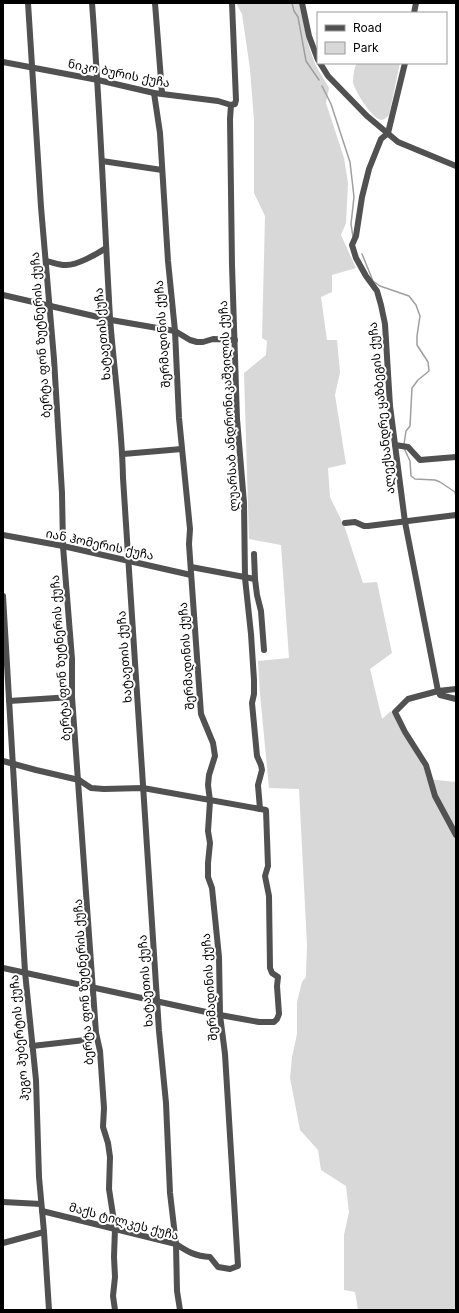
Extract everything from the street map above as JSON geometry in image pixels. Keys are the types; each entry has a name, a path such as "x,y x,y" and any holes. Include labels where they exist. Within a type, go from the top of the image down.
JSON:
{"street":[{"name":"ბერტა ფონ ზუტნერის ქუჩა","path":"28,3 41,207 50,305 61,473 64,546 72,659 72,697 94,987 96,1033 100,1051 104,1108 103,1127 108,1143 110,1157 108,1189 115,1228 115,1277 113,1296 115,1310"},
{"name":"ხატაეთის ქუჩა","path":"92,3 98,80 106,248 123,454 123,478 157,1001 166,1103 170,1193 176,1244 177,1291 180,1310"},
{"path":"155,3 162,93"},
{"name":"ლუარსაბ ანდრონიკაშვილის ქუჩა","path":"220,1015 259,1022 274,1022 279,1014 277,986 278,977 272,973 270,968 269,896 265,876 268,866 263,809 258,785 262,770 257,756 253,725 252,703 254,694 251,634 245,578 244,503 237,419 230,177 231,105 234,104 236,100 232,3"},
{"path":"302,3 315,43 317,54"},
{"name":"ნიკო ბურის ქუჩა","path":"3,62 98,80 154,93 218,101 231,105"},
{"path":"321,64 328,76 367,116 398,142 456,166"},
{"path":"388,133 405,64"},
{"name":"შერმადინის ქუჩა","path":"154,93 160,133 168,261 175,330 179,418 190,529 189,544 201,714 213,742 214,756 208,785 210,801 208,831 210,842 208,877 212,888 219,957 220,1015 225,1054 238,1266 230,1269 218,1267"},
{"name":"ალექსანდრე ყაზბეგის ქუჩა","path":"388,133 381,139 369,169 362,197 356,236 352,245 356,258 376,291 385,324 390,406 405,522 438,691"},
{"path":"102,161 162,170"},
{"path":"46,261 64,266 72,265 95,256 106,248"},
{"path":"3,296 50,305 111,320 175,330 190,340 198,342 214,339 234,340"},
{"path":"396,445 408,447 420,460 456,457"},
{"path":"123,454 182,449"},
{"path":"345,523 355,522 368,526 456,515"},
{"name":"იან ჰომერის ქუჩა","path":"3,535 64,546 191,575"},
{"path":"254,554 255,579 261,611 264,650"},
{"path":"191,567 255,579"},
{"name":"ჰუგო ჰუბერტის ქუჩა","path":"3,596 25,972 36,1080 36,1114 41,1204 50,1310"},
{"path":"456,689 438,691 408,699 395,712 405,732 426,765 435,796 456,835"},
{"path":"438,691 440,695 456,699"},
{"path":"9,701 72,697"},
{"path":"3,761 79,780 90,788 104,790 144,788 210,801 263,809"},
{"path":"3,968 220,1015"},
{"path":"32,1046 85,1040 96,1033"},
{"path":"3,1202 41,1204"},
{"name":"მაქს ტილკეს ქუჩა","path":"42,1211 176,1244 197,1256 210,1257 218,1267"},
{"path":"3,1242 44,1232"}],"green space":[{"path":"236,3 299,3 308,44 315,64 329,88 326,103 344,158 348,183 346,223 341,235 356,268 332,275 332,292 321,297 327,340 337,340 340,372 335,395 346,464 328,468 330,497 345,528 363,583 377,582 392,653 370,669 382,719 391,711 422,761 427,779 456,782 456,1310 358,1310 355,1292 344,1290 344,1235 349,1212 346,1186 321,1170 318,1150 300,1130 290,1078 292,1057 297,1034 297,1002 302,982 306,977 307,945 299,789 269,788 260,694 258,661 289,658 281,545 249,539 244,373 266,355 267,341 262,338 265,216 254,193 254,121 250,69 242,14"},
{"path":"356,64 400,64 389,115 383,120 377,118 368,109 357,91 353,82"}],"waterway":[{"path":"292,3 294,11 298,17 306,61 319,80"},
{"path":"322,86 331,104 350,162 354,197 351,224 353,237"},
{"path":"362,254 373,281 380,286 409,296 416,305 420,316 417,345 428,362 429,371 418,380 412,388 410,426 406,431 404,444"},
{"path":"404,448 410,461 411,476 415,479 435,480 440,482 455,492 456,496"}]}
